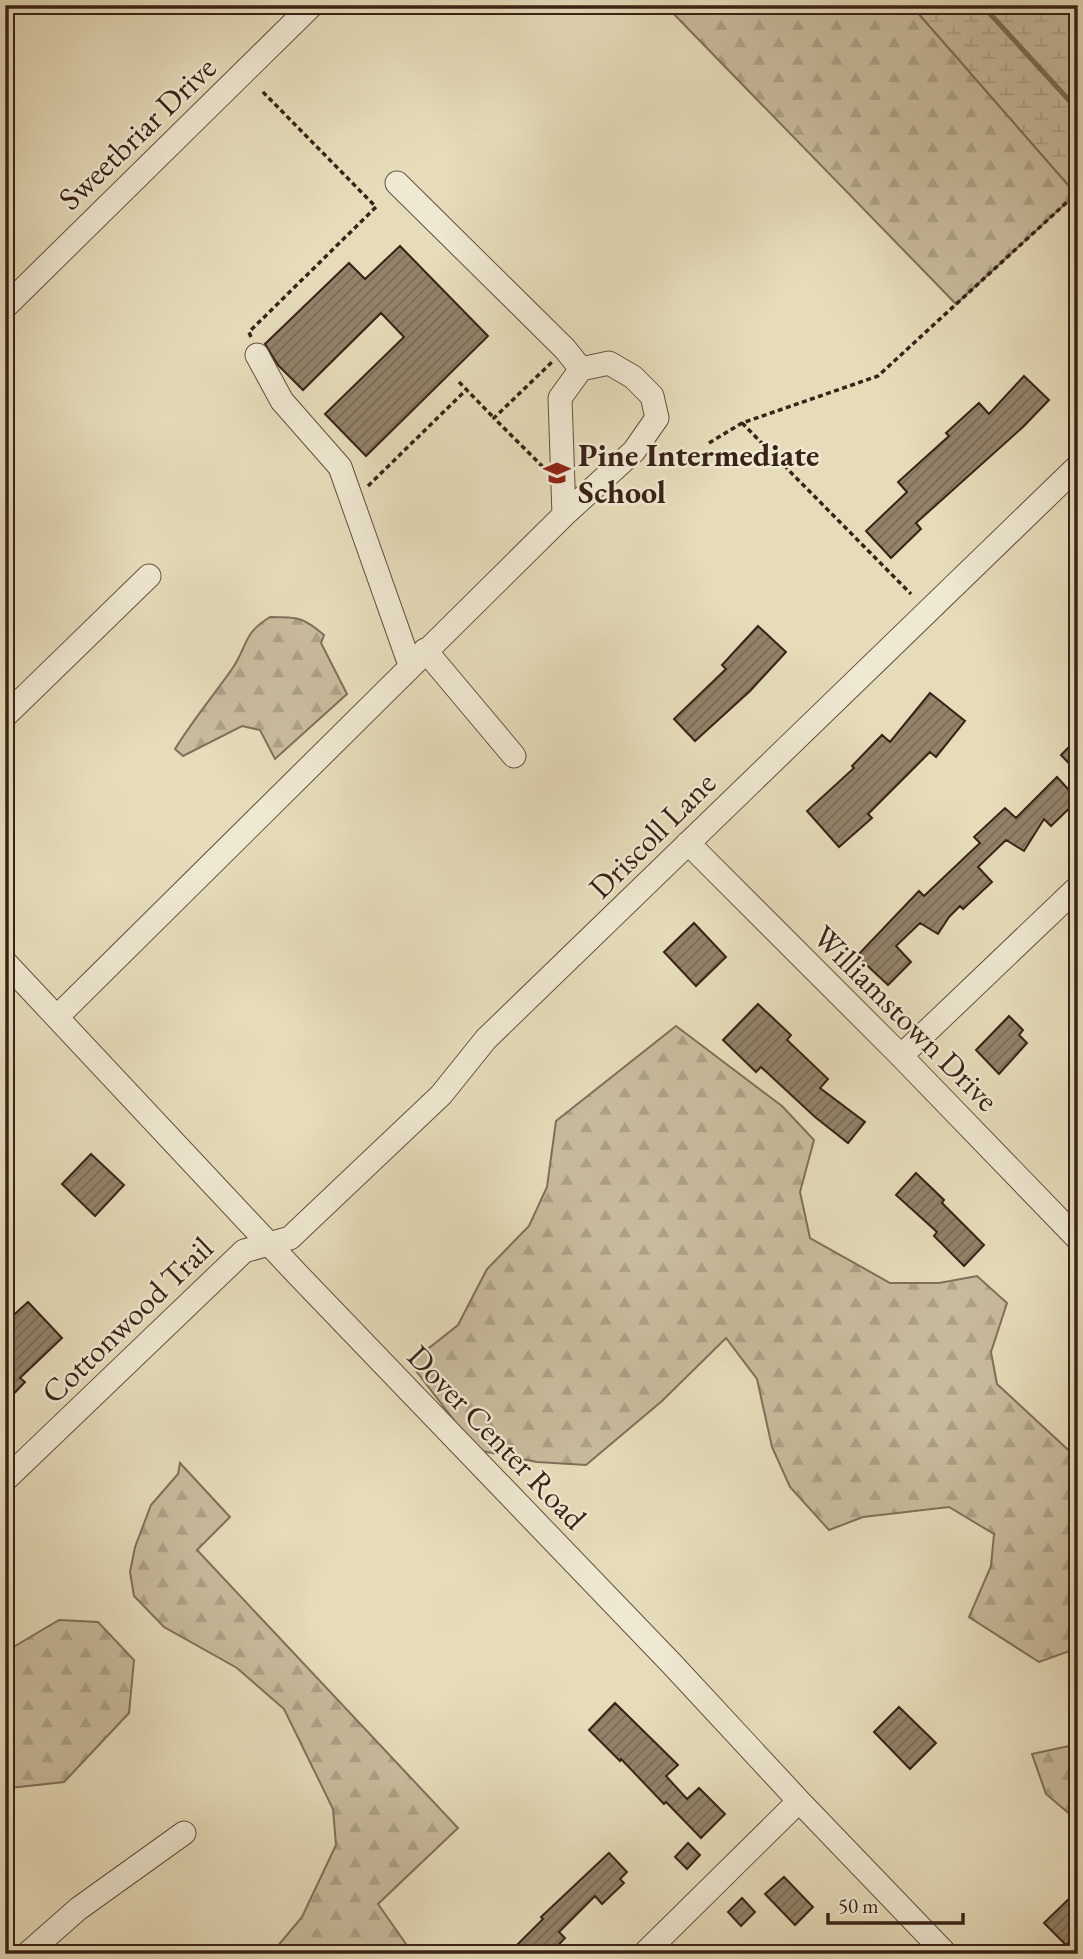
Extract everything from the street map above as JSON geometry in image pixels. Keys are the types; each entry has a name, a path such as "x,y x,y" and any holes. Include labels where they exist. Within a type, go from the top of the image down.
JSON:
{"street":[{"name":"Sweetbriar Drive","path":"5,307 313,5"},
{"path":"397,183 565,349 581,369"},
{"path":"257,355 282,401 340,467 351,502 417,658 514,756"},
{"path":"57,1017 417,658 564,515 634,452 657,418 652,396 633,377 609,363 581,369 560,398 564,515"},
{"name":"Driscoll Lane","path":"269,1244 290,1238 336,1196 441,1095 486,1039 1078,466"},
{"path":"5,716 149,576"},
{"name":"Williamstown Drive","path":"688,843 901,1056 1078,1239"},
{"path":"901,1056 1078,887"},
{"name":"Dover Center Road","path":"5,962 269,1244 946,1954"},
{"name":"Cottonwood Trail","path":"5,1480 244,1251 269,1244"},
{"path":"644,1954 799,1801"},
{"path":"27,1954 78,1909 184,1833"}],"path":[{"path":"257,355 249,332 376,207 261,90"},
{"path":"709,443 742,423 878,376 1078,192"},
{"path":"494,418 554,360"},
{"path":"459,382 546,470"},
{"path":"351,502 467,389"},
{"path":"742,423 911,594"}],"green space":[{"path":"665,5 911,5 1076,194 956,304"},
{"path":"911,5 1078,5 1078,177 1069,186"},
{"path":"270,617 300,619 324,635 321,643 347,694 275,759 260,730 242,726 183,756 175,749 232,669 254,629"},
{"path":"676,1026 782,1106 814,1140 800,1192 810,1238 890,1283 939,1283 977,1276 1007,1303 991,1352 997,1384 1078,1459 1078,1648 1039,1662 969,1617 991,1566 994,1534 949,1507 863,1517 829,1530 790,1487 772,1447 757,1379 726,1338 662,1401 586,1465 537,1462 477,1450 410,1363 458,1325 487,1269 529,1226 547,1187 556,1121"},
{"path":"180,1463 230,1517 197,1550 458,1828 378,1904 413,1954 271,1954 302,1917 336,1845 333,1809 284,1709 237,1668 164,1627 134,1596 130,1572 135,1547 151,1505 178,1474"},
{"path":"59,1620 98,1622 134,1660 129,1713 64,1782 10,1788 5,1791 5,1652"},
{"path":"1078,1744 1078,1821 1046,1794 1032,1754"}],"building":[{"path":"400,246 488,336 366,456 325,414 404,337 381,313 303,390 278,365 265,344 349,263 365,279"},
{"path":"1024,376 1049,400 1023,427 916,523 921,529 891,558 866,531 907,492 898,482 949,436 946,433 979,403 989,414"},
{"path":"758,626 786,652 750,691 695,741 674,719 726,669 722,665"},
{"path":"930,693 965,721 936,757 930,752 868,814 872,818 839,847 807,811 854,768 852,766 882,735 890,742"},
{"path":"1078,738 1078,773 1061,755"},
{"path":"1057,777 1078,800 1051,826 1044,819 1024,851 1006,840 978,867 992,882 963,909 960,906 938,934 920,923 896,946 911,962 888,985 857,956 919,891 924,896 980,843 974,837 1005,808 1016,818"},
{"path":"694,923 726,957 696,986 664,952"},
{"path":"758,1004 791,1035 787,1040 828,1079 820,1088 865,1122 848,1143 815,1117 761,1067 756,1072 723,1040"},
{"path":"1009,1016 1023,1030 1019,1035 1027,1043 999,1074 976,1050"},
{"path":"91,1154 124,1185 95,1216 62,1184"},
{"path":"916,1173 984,1245 964,1266 934,1236 937,1232 896,1195"},
{"path":"28,1302 62,1338 20,1378 25,1382 5,1403 5,1323"},
{"path":"615,1703 678,1765 666,1776 687,1799 699,1788 725,1814 701,1838 589,1730"},
{"path":"899,1707 936,1743 910,1769 874,1732"},
{"path":"688,1843 700,1855 687,1869 675,1857"},
{"path":"609,1853 627,1872 620,1879 624,1883 602,1904 595,1896 559,1932 565,1938 550,1954 508,1954 543,1919 541,1917"},
{"path":"784,1877 813,1907 795,1925 765,1894"},
{"path":"1078,1890 1078,1934 1066,1945 1044,1923"},
{"path":"742,1898 755,1912 741,1926 728,1912"}],"waterway":[{"path":"982,5 1078,110"}],"place":[{"name":"Pine Intermediate School","path":"557,473"}]}
